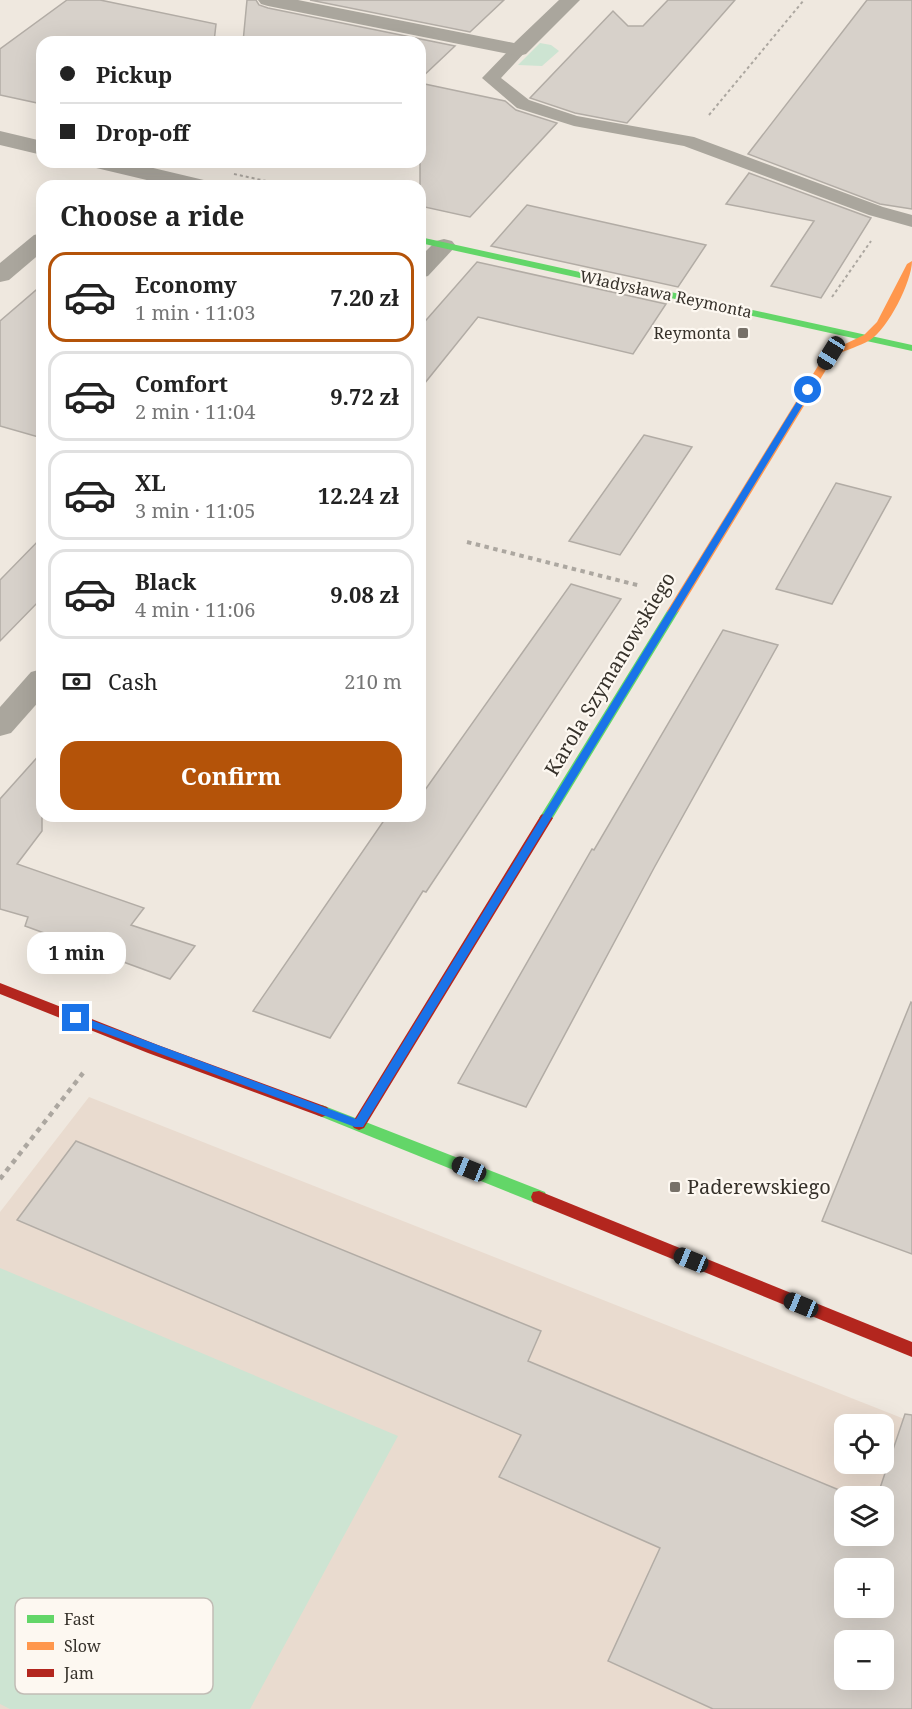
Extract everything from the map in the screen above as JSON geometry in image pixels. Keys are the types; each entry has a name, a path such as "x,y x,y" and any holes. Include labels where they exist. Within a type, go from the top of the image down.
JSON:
{"street":[{"path":"268,0 519,50 570,0"},
{"path":"0,138 36,147"},
{"path":"123,168 174,180"},
{"path":"113,180 127,169"},
{"name":"Władysława Reymonta","path":"426,242 912,348"},
{"path":"0,275 36,245"},
{"path":"426,265 444,246"},
{"name":"Karola Szymanowskiego","path":"359,1124 831,353 868,337 881,323 912,264"},
{"path":"0,726 36,686"},
{"path":"0,988 153,1049 359,1124 912,1350"}],"lane":[{"path":"519,50 491,78 523,104 574,121 688,141 904,219"}],"path":[{"path":"688,141 804,0"},
{"path":"830,301 879,228 904,219"},
{"path":"467,542 649,588"},
{"path":"0,1179 83,1073"}],"shaded area":[{"path":"89,1097 892,1414 834,1414 834,1474 894,1474 894,1415 912,1422 912,1709 0,1709 0,1212"}],"green space":[{"path":"540,43 551,45 559,51 542,66 518,65"},
{"path":"0,1268 398,1436 250,1709 10,1709 0,1704"}],"building":[{"path":"67,0 100,0 216,24 215,36 36,36 36,103 0,95 0,49"},
{"path":"247,0 256,0 259,5 268,8 406,36 244,36"},
{"path":"310,0 504,0 470,32"},
{"path":"668,0 735,0 627,123 575,113 530,98 613,11 628,26 643,26"},
{"path":"867,0 912,0 912,209 880,204 748,154"},
{"path":"426,40 455,46 426,73"},
{"path":"426,84 505,101 516,110 557,123 470,217 426,207 426,180 420,180 420,168 426,168"},
{"path":"749,173 871,218 821,298 771,286 814,221 726,204"},
{"path":"527,205 706,245 678,287 491,246"},
{"path":"477,262 666,304 633,354 478,317 426,382 426,320"},
{"path":"36,290 36,436 0,426 0,321"},
{"path":"644,435 692,447 620,555 569,541"},
{"path":"836,483 891,497 832,604 776,589"},
{"path":"36,543 36,604 0,641 0,580"},
{"path":"571,584 621,599 426,892 423,891 330,1038 253,1011 383,822 426,822 426,789"},
{"path":"723,630 778,645 654,868 526,1107 458,1083 592,849 594,850"},
{"path":"36,759 36,822 42,822 42,831 17,864 144,908 131,925 195,946 170,979 25,926 28,917 0,909 0,799"},
{"path":"912,1003 912,1254 822,1221"},
{"path":"76,1141 541,1331 528,1361 834,1488 834,1546 894,1546 894,1486 881,1486 885,1474 894,1474 894,1447 905,1414 912,1415 912,1709 713,1709 608,1661 660,1548 499,1477 521,1435 17,1220"}],"traffic: fast":[{"path":"426,241 912,348"},
{"path":"546,818 673,611"},
{"path":"322,1111 539,1197"}],"traffic: slow":[{"path":"673,611 831,353 868,337 881,323 912,264"}],"traffic: jam":[{"path":"359,1124 546,818"},
{"path":"0,988 153,1049 322,1111"},
{"path":"539,1197 912,1350"}],"place":[{"name":"Reymonta","path":"743,333"},
{"name":"Paderewskiego","path":"675,1187"}],"route":[{"path":"76,1018 153,1049 359,1124 808,390"}]}
